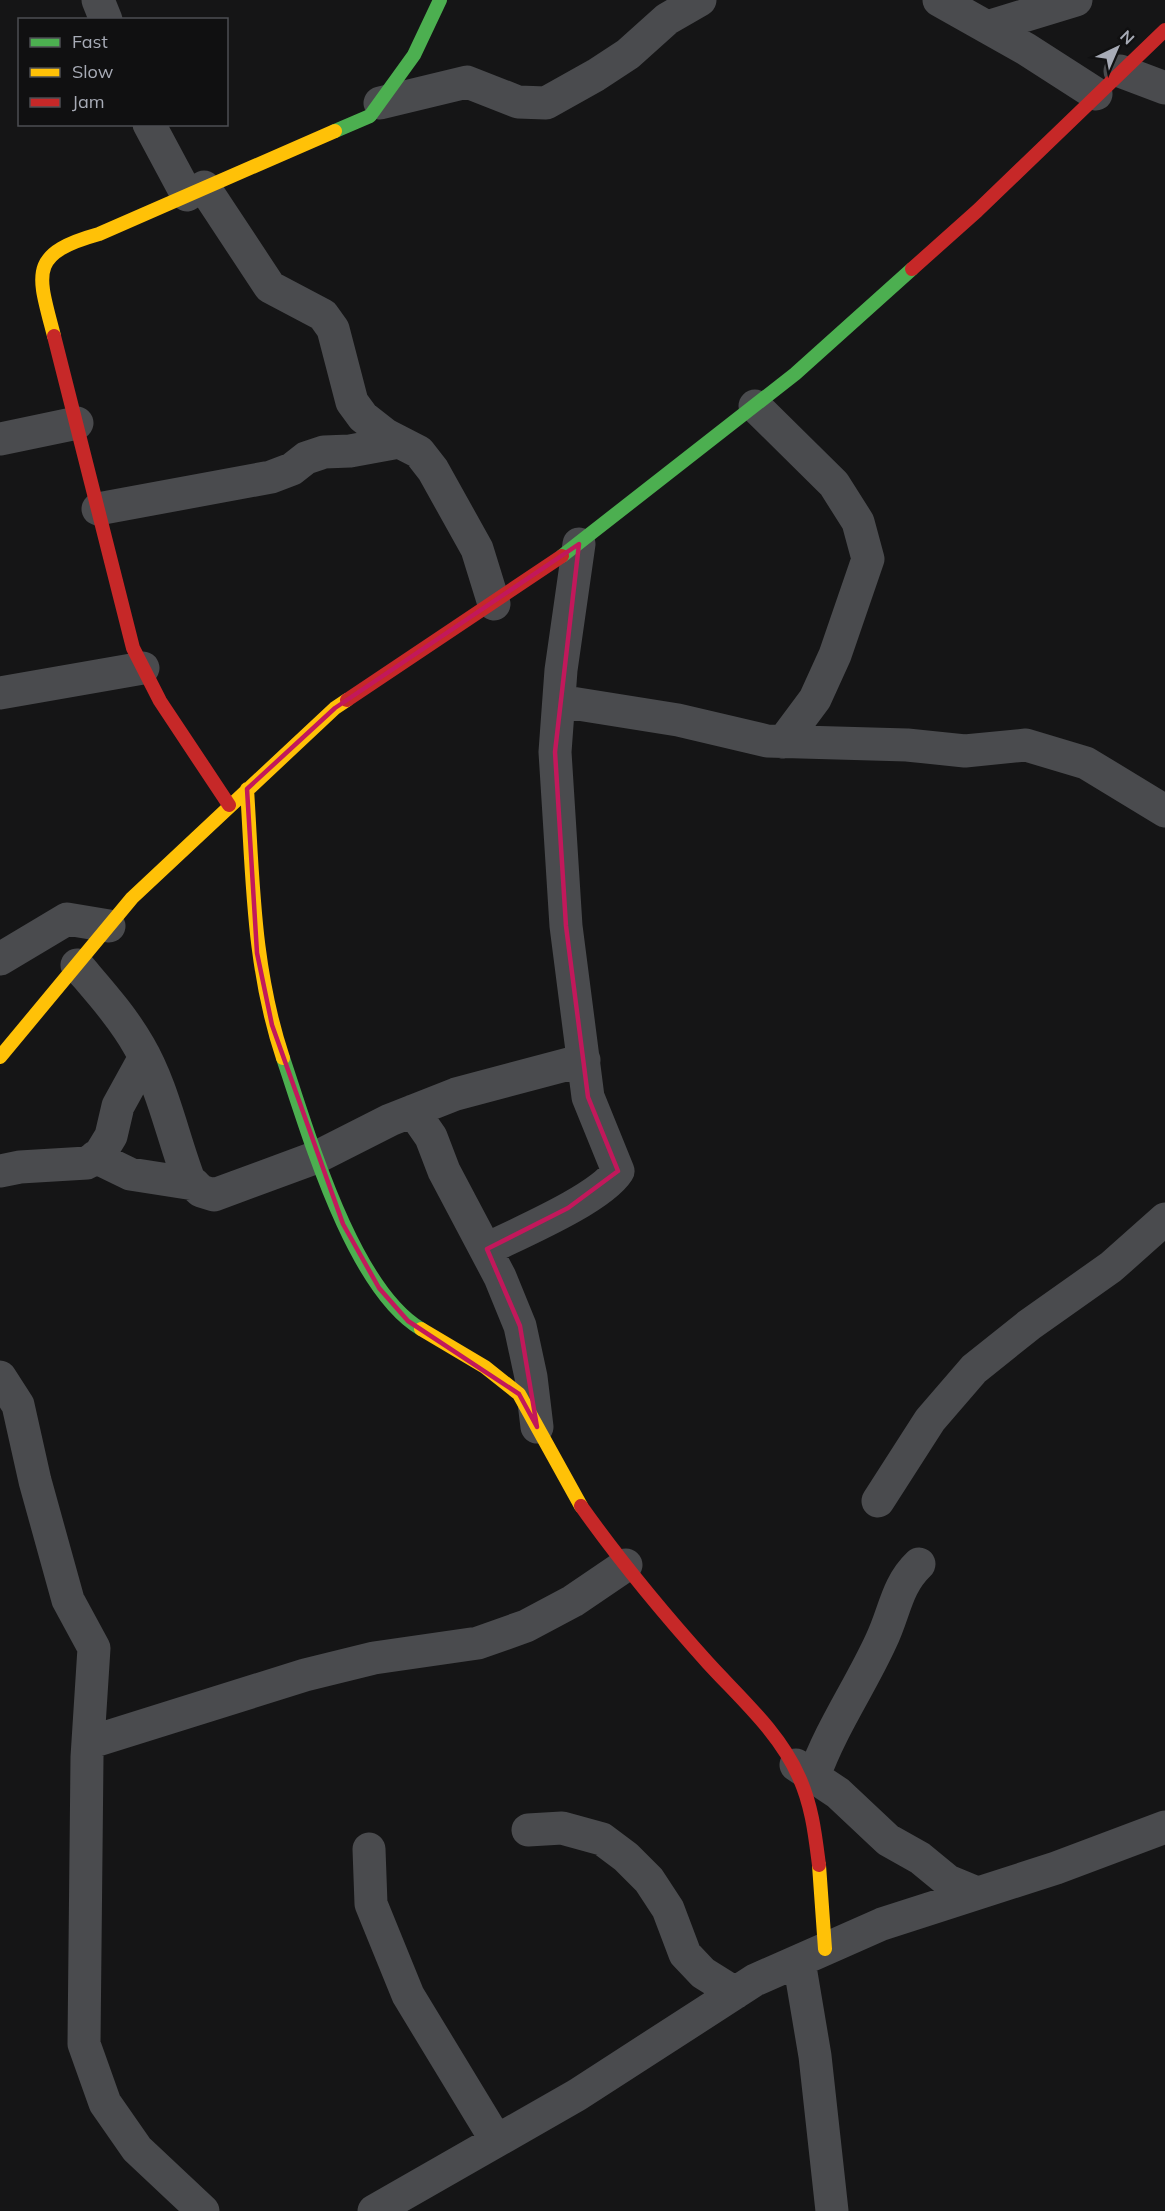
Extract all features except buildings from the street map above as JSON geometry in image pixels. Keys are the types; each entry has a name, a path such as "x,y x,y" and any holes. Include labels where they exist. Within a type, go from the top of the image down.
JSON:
{"street":[{"path":"98,0 105,18"},
{"path":"229,806 160,701 133,648 40,281 42,264 52,252 70,243 99,234 370,116 414,55 440,0"},
{"path":"380,103 467,82 518,102 546,103 628,54 667,19 700,0"},
{"path":"939,0 1096,94"},
{"path":"987,27 1076,0"},
{"path":"0,1056 132,898 335,708 494,604 579,544 795,374 977,211 1165,30"},
{"path":"1120,71 1165,88"},
{"path":"149,126 270,287 322,315 333,329 352,402 363,417 399,442 419,452 433,470 477,549 494,604"},
{"path":"755,406 834,484 858,522 868,559 836,655 815,699 783,742"},
{"path":"0,439 77,423"},
{"path":"98,509 271,477 292,469 306,458 324,452 350,451 399,442"},
{"path":"487,1249 568,1208 608,1182 618,1171 588,1097 566,926 555,752 559,701 579,544"},
{"path":"0,693 143,668"},
{"path":"559,701 678,720 767,741 907,745 965,751 1026,746 1086,763 1165,811"},
{"path":"247,789 257,953 272,1025 317,1157 344,1224 379,1288 408,1321 484,1367 519,1394 582,1507 626,1565 707,1662 765,1724 801,1768 838,1793 888,1840 920,1858 948,1881 977,1893"},
{"path":"0,959 68,919 109,926"},
{"path":"77,965 110,1004 145,1057 158,1085 189,1179 201,1191 214,1196 317,1157 390,1120 456,1094 584,1060"},
{"path":"0,1171 20,1167 87,1163 95,1157 111,1136 118,1106 145,1057"},
{"path":"413,1111 431,1137 444,1171 487,1249 520,1326 531,1377 537,1427"},
{"path":"95,1157 130,1174 194,1184"},
{"path":"878,1501 930,1420 974,1369 1029,1325 1111,1267 1165,1219"},
{"path":"0,1377 18,1405 35,1481 68,1600 94,1648 88,1743 84,2044 105,2103 131,2140 203,2211"},
{"path":"832,2211 815,2056 812,1955 821,1880 813,1815 798,1775 801,1768 827,1739 880,1643 906,1576 919,1564"},
{"path":"88,1743 305,1674 374,1658 478,1643 526,1626 573,1601 626,1565"},
{"path":"375,2211 577,2095 755,1980 882,1924 1056,1868 1165,1827"},
{"path":"528,1830 562,1828 602,1839 626,1857 649,1880 668,1910 685,1954 703,1973 735,1993"},
{"path":"369,1850 371,1904 408,1995 496,2140"}],"highlighted area":[{"path":"579,544 555,752 566,926 588,1097 618,1171 568,1208 487,1249 520,1326 537,1427 519,1394 408,1321 379,1288 343,1224 272,1025 257,953 247,789 335,708"}],"traffic: fast":[{"path":"335,131 370,116 414,55 440,0"},
{"path":"562,556 795,374 912,269"},
{"path":"283,1058 319,1165 354,1245 374,1280 396,1309 421,1329"}],"traffic: slow":[{"path":"54,336 42,282 44,269 49,259 59,250 335,131"},
{"path":"0,1057 132,898 335,708 347,700"},
{"path":"247,789 253,891 260,958 273,1024 283,1058"},
{"path":"421,1329 485,1367 519,1394 581,1506"},
{"path":"819,1865 825,1949"}],"traffic: jam":[{"path":"912,269 977,211 1165,30"},
{"path":"54,336 133,648 160,701 229,805"},
{"path":"347,700 562,556"},
{"path":"581,1506 658,1606 758,1716 781,1745 799,1777 807,1799 819,1865"}]}
